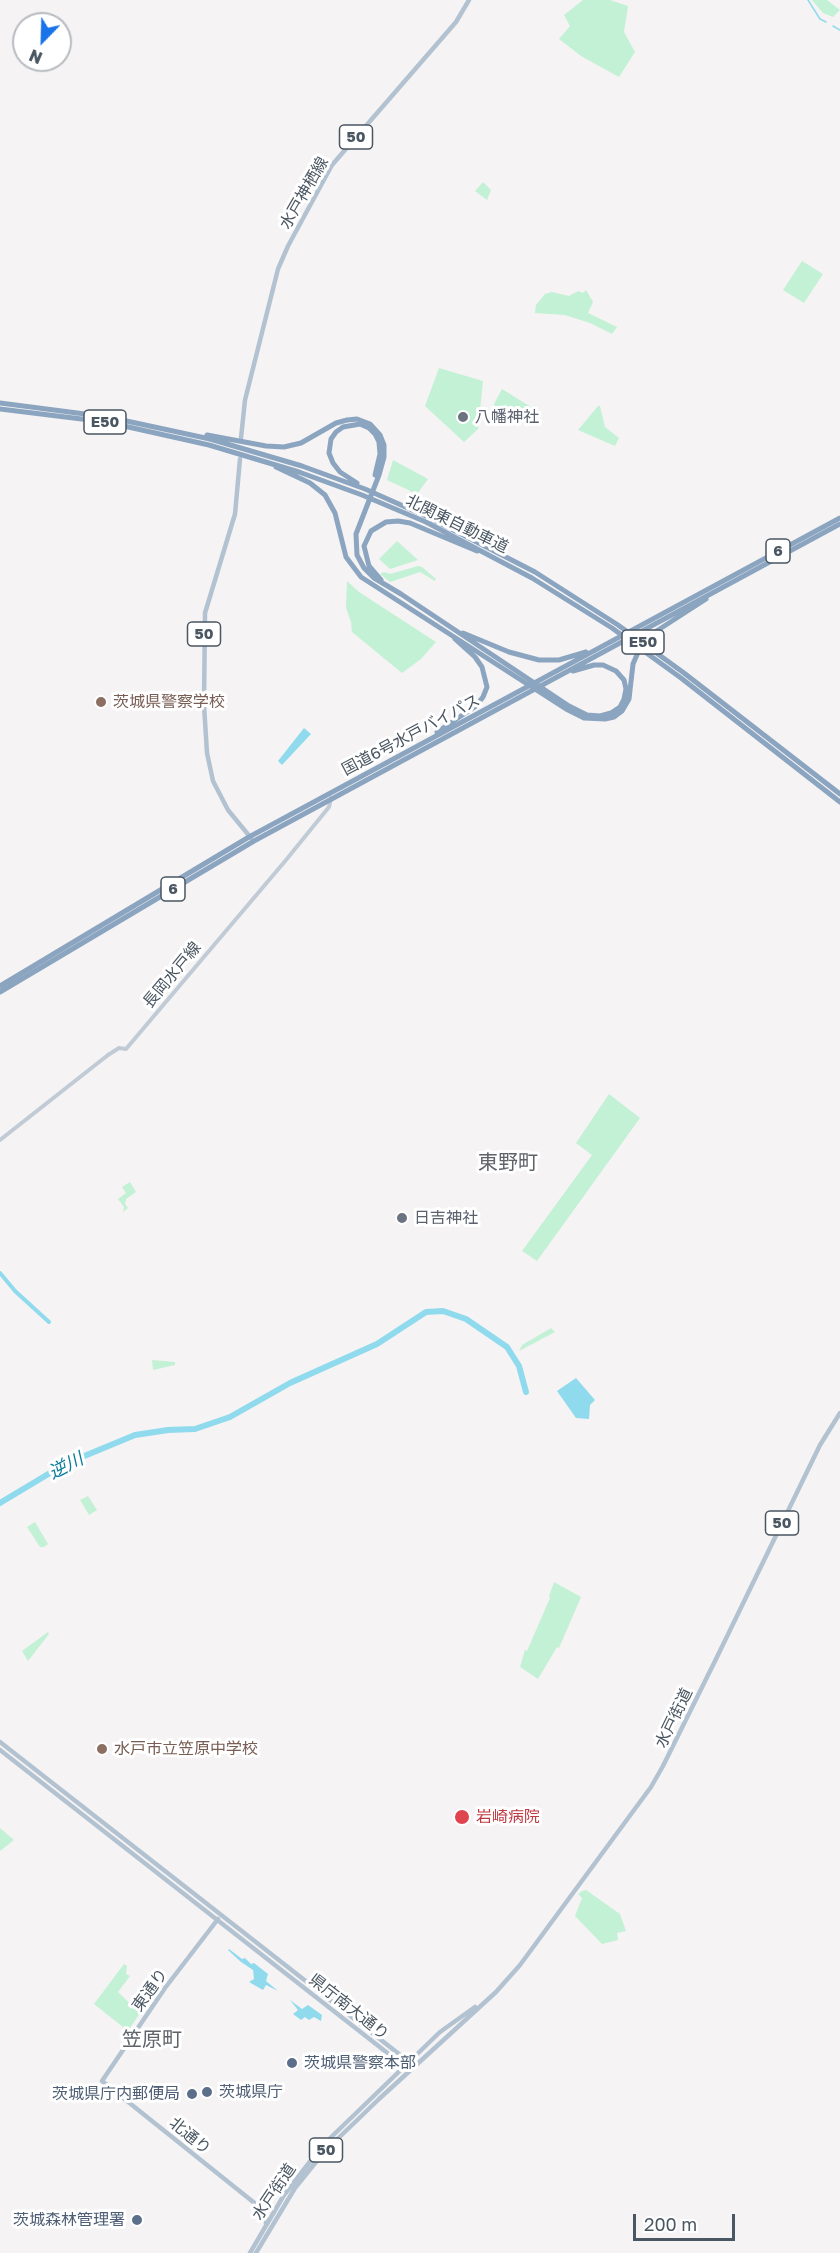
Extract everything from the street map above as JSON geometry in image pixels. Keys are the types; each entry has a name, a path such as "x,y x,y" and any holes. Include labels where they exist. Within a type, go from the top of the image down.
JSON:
{"highway":[{"name":"北関東自動車道","path":"0,403 75,412 152,425 245,448 302,466 428,517 535,572 618,625 840,794"},
{"name":"北関東自動車道","path":"0,409 106,422 209,445 364,490"},
{"path":"152,425 266,446 284,447 301,443 336,423 347,420 357,419 370,424 378,431 382,440 384,457 357,530 356,550 364,568 374,578 452,632 475,657 482,667 487,682 480,702 416,747"},
{"path":"364,490 340,472 331,458 329,448 331,439 336,432 347,425 356,424 369,428 375,434 379,445 376,474 352,538 353,555 370,582"},
{"path":"209,445 280,469 310,483 321,491 329,499 335,513 346,557 355,571 584,718 600,720 614,717 622,711 629,699 637,652 649,636 719,590"},
{"name":"北関東自動車道","path":"381,497 532,578 636,645 840,802"},
{"name":"国道6号水戸バイパス","path":"0,986 252,839 525,693 840,518"},
{"path":"383,583 369,566 364,546 366,538 373,529 391,521 424,528 532,578"},
{"name":"国道6号水戸バイパス","path":"639,629 719,590 840,524"},
{"path":"452,632 509,652 547,661 574,657 608,644"},
{"name":"国道6号水戸バイパス","path":"0,992 252,839 314,808 416,747 619,640"},
{"path":"525,693 579,669 594,665 616,671 624,680 626,689 620,707 600,716 579,711 543,692"}],"main road":[{"name":"水戸神栖線","path":"241,438 245,400 278,269 288,246 332,165 456,22 469,0"},
{"name":"50","path":"240,459 235,514 205,614 204,705 207,753 213,782 226,808 252,839"},
{"name":"長岡水戸線","path":"0,1140 108,1055 118,1048 126,1049 320,818 328,807 331,796"},
{"path":"314,808 319,809 320,818"},
{"name":"水戸街道","path":"250,2253 277,2205 307,2163 512,1975 537,1944 658,1775 820,1445 840,1413"},
{"name":"県庁南大通り","path":"0,1743 410,2069"},
{"name":"県庁南大通り","path":"0,1750 408,2062"},
{"name":"東通り","path":"102,2081 165,1988 219,1917"},
{"name":"水戸街道","path":"256,2253 295,2188 338,2134 408,2062 450,2024 482,2003"},
{"path":"408,2062 410,2069"},
{"name":"北通り","path":"102,2081 262,2209"},
{"path":"266,2224 262,2209 270,2209 277,2205"}],"green space":[{"path":"583,0 610,0 628,6 624,32 635,52 619,77 581,56 559,39 570,26 564,15"},
{"path":"812,0 827,0 840,10 833,17 823,13"},
{"path":"483,182 491,190 487,200 475,191"},
{"path":"802,261 823,274 804,303 783,290"},
{"path":"586,290 593,302 588,313 617,327 612,334 590,323 565,315 535,313 536,305 545,294 552,292 569,296 578,291 583,293"},
{"path":"439,368 483,381 478,429 464,442 425,406"},
{"path":"502,389 531,407 535,405 538,411 532,426 508,411 499,418 494,404"},
{"path":"600,406 605,427 619,438 615,446 578,430"},
{"path":"393,460 428,479 417,494 387,480"},
{"path":"397,541 418,560 390,569 379,559"},
{"path":"418,566 436,579 435,581 420,572 390,582 380,574 384,572 390,574"},
{"path":"347,581 359,592 436,642 421,659 402,673 352,632 346,608"},
{"path":"609,1094 640,1118 537,1261 522,1251 592,1155 576,1143"},
{"path":"130,1182 136,1192 126,1199 125,1204 128,1208 123,1212 124,1207 118,1199 126,1193 122,1187"},
{"path":"551,1328 555,1332 519,1351 522,1345"},
{"path":"152,1360 175,1362 175,1365 153,1370"},
{"path":"88,1496 97,1510 89,1515 80,1500"},
{"path":"35,1522 48,1544 44,1547 40,1547 27,1527"},
{"path":"554,1582 581,1597 559,1648 557,1647 538,1679 520,1667 525,1650 527,1651 550,1598"},
{"path":"48,1632 49,1634 28,1661 22,1651"},
{"path":"0,1828 14,1840 0,1851"},
{"path":"586,1890 620,1914 626,1931 617,1933 618,1940 602,1944 575,1916 582,1898 578,1894"},
{"path":"124,1964 127,1966 126,1974 130,1976 118,1992 140,2013 128,2031 94,2004"}],"water":[{"path":"304,728 311,734 282,765 278,761"},
{"path":"576,1378 595,1400 590,1405 589,1419 576,1418 557,1391"},
{"path":"229,1949 268,1974 266,1981 278,1991 266,1985 263,1990 249,1982 254,1979 253,1970 241,1962"},
{"path":"290,2000 302,2009 308,2005 322,2015 321,2021 314,2017 309,2020 305,2017 301,2020 293,2014 298,2010"}],"waterway":[{"path":"808,0 820,19 826,22"},
{"path":"833,26 840,30"},
{"path":"0,1273 15,1291 49,1322"},
{"name":"逆川","path":"0,1503 65,1464 135,1435 195,1429 230,1417 290,1383 377,1344 426,1312 443,1311 466,1319 507,1347 519,1366 526,1392"}],"place":[{"name":"八幡神社","path":"463,417"},
{"name":"茨城県警察学校","path":"101,702"},
{"name":"日吉神社","path":"402,1218"},
{"name":"水戸市立笠原中学校","path":"102,1749"},
{"name":"岩崎病院","path":"462,1817"},
{"name":"茨城県警察本部","path":"292,2063"},
{"name":"茨城県庁","path":"207,2092"},
{"name":"茨城県庁内郵便局","path":"192,2094"},
{"name":"茨城森林管理署","path":"137,2220"}],"district":[{"name":"東野町","path":"508,1163"},
{"name":"笠原町","path":"152,2040"}]}
